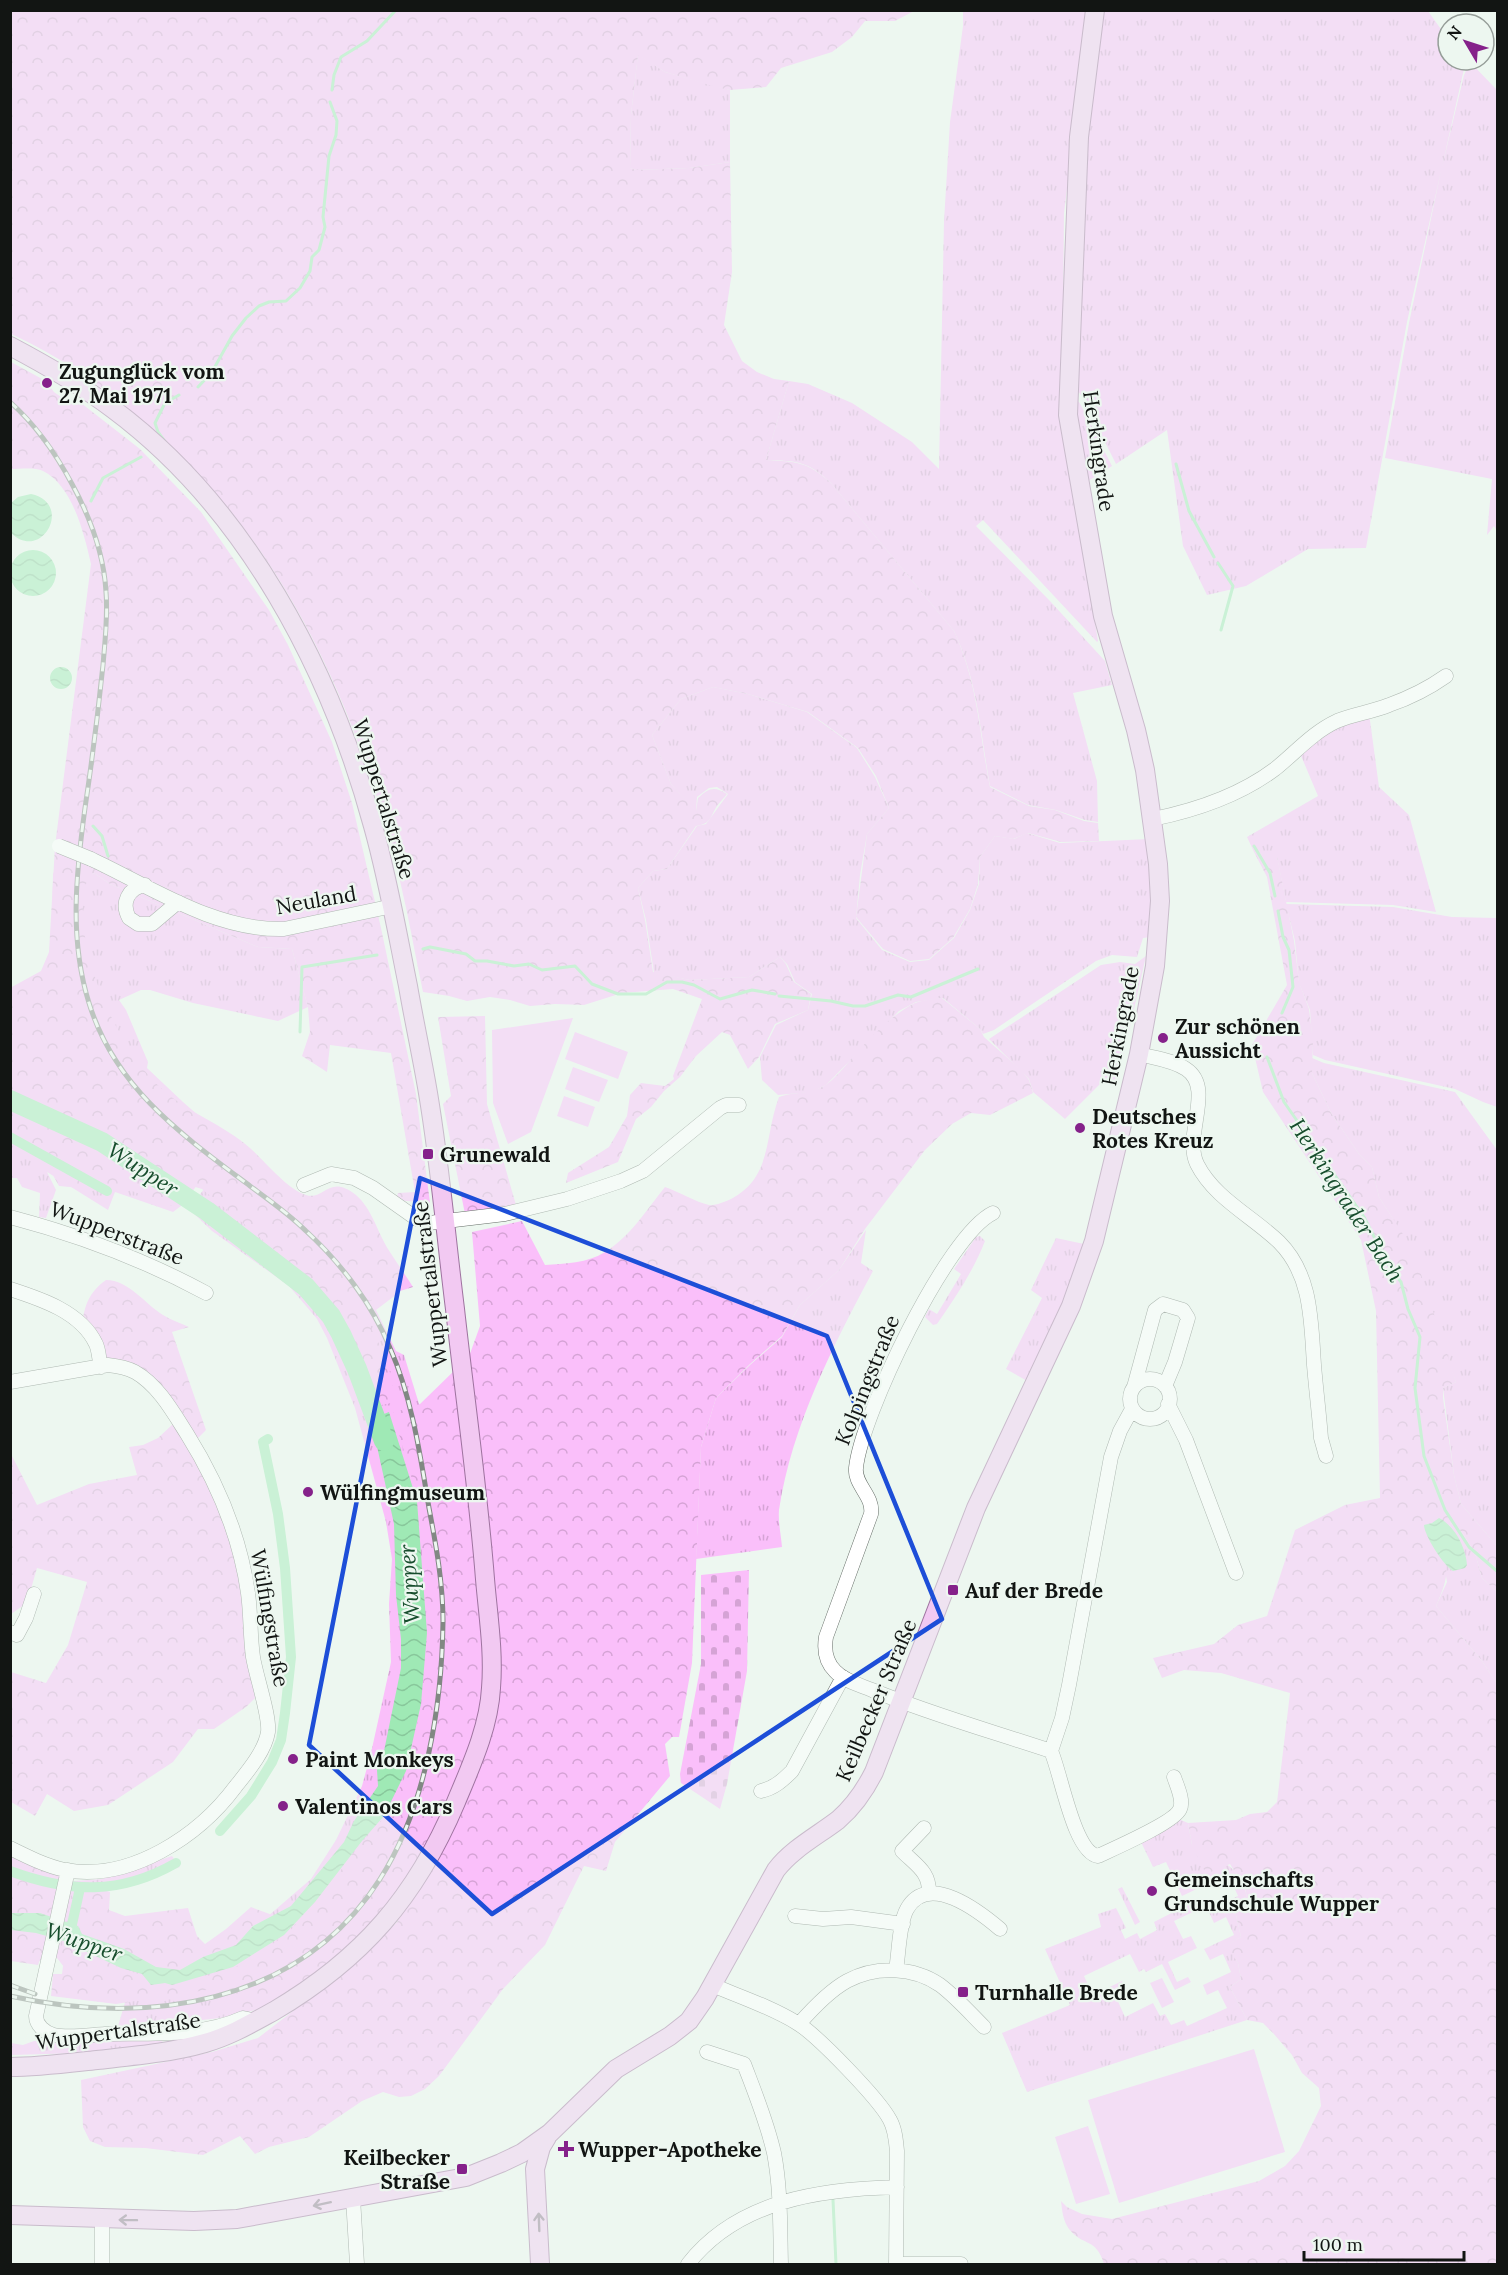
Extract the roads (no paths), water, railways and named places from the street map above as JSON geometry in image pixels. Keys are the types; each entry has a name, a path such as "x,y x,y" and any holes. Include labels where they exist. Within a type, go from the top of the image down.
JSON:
{"main road":[{"name":"Herkingrade","path":"1071,1306 1094,1241 1139,1054 1159,932 1160,883 1153,819 1136,730 1102,616 1068,415 1079,137 1095,10"},
{"name":"Wuppertalstraße","path":"10,346 64,375 112,408 137,428 191,480 249,553 296,630 332,704 366,800 393,906 428,1095 446,1221 478,1490 492,1660 491,1694 487,1714 473,1758 442,1834 404,1898 389,1917 372,1937 332,1973 297,1997 228,2035 181,2048 106,2059 10,2067"},
{"name":"Keilbecker Straße","path":"10,2216 194,2221 237,2219 466,2177 522,2153 550,2133 615,2069 686,2025 712,1985 779,1865 839,1819 864,1791 902,1702 976,1508 1071,1306"},
{"path":"540,2265 537,2159 550,2133"},
{"path":"501,2163 520,2168 536,2180"}],"street":[{"path":"1153,819 1188,811 1233,795 1274,770 1320,731 1336,722 1389,705 1446,676"},
{"name":"Neuland","path":"59,846 91,859 178,902 227,921 270,930 393,906"},
{"path":"145,885 134,889 126,899 127,914 134,921 144,925 152,924 178,902"},
{"path":"1139,1054 1178,1065 1192,1074 1199,1097 1192,1134 1196,1162 1205,1178 1215,1188 1281,1244 1303,1279 1310,1310 1321,1438 1326,1456"},
{"path":"304,1185 331,1174 354,1178 424,1222 495,1215 567,1199 621,1181 648,1168 720,1108 726,1105 739,1105"},
{"name":"Kolpingstraße","path":"843,1677 833,1670 825,1643 871,1514 872,1505 855,1472 861,1445 891,1366 915,1317 971,1232 986,1216 993,1213"},
{"name":"Wupperstraße","path":"10,1217 113,1250 168,1273 206,1293"},
{"path":"10,1289 62,1310 82,1326 96,1343 100,1367"},
{"path":"1165,1386 1188,1318 1183,1310 1163,1304 1155,1311 1130,1399 1132,1409 1120,1431 1111,1457 1069,1685 1062,1718 1051,1752 1078,1835 1087,1852 1093,1856 1098,1857 1176,1815 1181,1804 1174,1777"},
{"name":"Wülfingstraße","path":"10,1383 108,1365 128,1369 152,1386 171,1408 212,1476 224,1502 248,1593 252,1653 268,1732 265,1743 255,1760 222,1805 162,1852 144,1860 110,1869 67,1873 10,1848"},
{"path":"1132,1409 1143,1417 1152,1418 1164,1412 1169,1395 1165,1386 1157,1380 1147,1379 1138,1382 1134,1387"},
{"path":"1168,1404 1186,1440 1236,1573"},
{"path":"10,1632 17,1635 26,1618 34,1594"},
{"path":"761,1791 780,1783 792,1771 843,1677 902,1702 1051,1752"},
{"path":"924,1828 902,1851 925,1874 929,1883 928,1894"},
{"path":"67,1873 35,2018 39,2026 51,2034 166,2032 214,2027 243,2018 252,2023"},
{"path":"896,1970 903,1924 909,1906 928,1894 947,1896 968,1905 1000,1929"},
{"path":"795,1916 823,1919 851,1917 903,1924"},
{"path":"799,2024 845,1982 869,1973 896,1970 921,1975 941,1986 984,2027"},
{"path":"712,1985 773,2010 799,2024 828,2049 888,2116 896,2139 896,2264 961,2265"},
{"path":"707,2052 744,2064 769,2133 778,2180 781,2265"},
{"path":"688,2265 702,2248 726,2228 779,2204 823,2192 897,2187"},
{"path":"353,2198 357,2265"},
{"path":"102,2219 102,2265"}],"water":[{"path":"31,494 44,499 50,508 52,518 49,528 33,541 23,540 11,533 11,503 18,497"},
{"path":"33,550 42,551 49,557 55,564 55,582 49,589 42,595 33,596 24,595 17,589 11,582 10,573 11,564 17,557 24,551"},
{"path":"61,667 71,674 72,678 65,688 61,689 51,682 50,678 57,668"},
{"path":"389,1412 417,1501 427,1633 421,1704 406,1771 384,1816 315,1902 284,1935 233,1967 172,1985 165,1983 151,1985 142,1974 121,1968 64,1941 36,1933 11,1930 10,1913 40,1913 78,1926 82,1934 124,1949 156,1967 180,1970 203,1957 236,1945 253,1926 291,1906 344,1842 354,1821 378,1786 377,1770 384,1751 401,1668 394,1524 371,1419"},
{"path":"1439,1518 1450,1526 1459,1538 1466,1558 1465,1568 1453,1571 1431,1543 1424,1525"}],"waterway":[{"path":"332,90 334,75 341,57 367,41 396,10"},
{"path":"198,387 212,372 232,336 246,318 259,306 269,302 286,301 300,288 310,271 312,257 319,250 325,227 323,217 329,156 336,135 337,121 330,102"},
{"path":"166,443 155,423 165,403 179,395"},
{"path":"91,501 103,478 141,457"},
{"name":"Herkingrader Bach","path":"1176,464 1189,511 1214,557"},
{"name":"Herkingrader Bach","path":"1218,563 1233,586 1221,630"},
{"path":"93,826 102,836 108,856"},
{"name":"Herkingrader Bach","path":"1254,846 1270,873 1275,896"},
{"name":"Herkingrader Bach","path":"1278,911 1283,937 1289,950 1293,987 1282,1013"},
{"path":"423,949 430,947 466,954 475,961 514,966 529,964 542,970 575,966 592,984 618,994 646,994 667,982 694,985 720,999 752,990 775,994"},
{"path":"300,1032 302,967 377,955"},
{"path":"779,996 865,1006 898,995 911,997 978,969"},
{"name":"Herkingrader Bach","path":"1267,1057 1284,1102 1364,1217 1390,1268 1401,1282 1408,1309 1420,1337 1415,1388 1424,1456 1445,1510 1469,1547 1498,1572"},
{"name":"Wupper","path":"10,1100 102,1142 207,1211 306,1287 331,1316 341,1334 384,1441"},
{"path":"10,1137 107,1191"},
{"path":"220,1831 251,1796 272,1762 281,1740 285,1713 291,1657 285,1568 278,1514 263,1442 268,1439"},
{"path":"10,1871 53,1884 94,1887 135,1881 176,1863"},
{"path":"69,1938 80,1888"},
{"path":"833,2200 836,2264"}],"railway":[{"path":"10,402 45,441 72,484 95,536 105,578 107,610 105,647 79,857 76,906 79,955 89,1003 101,1033 133,1085 176,1128 279,1207 319,1243 365,1300 383,1332 398,1367 414,1426 439,1564 443,1621 435,1721 420,1788 396,1851 380,1879 346,1922 307,1955 263,1980 216,1996 165,2006 114,2008 62,2005 10,1996"},
{"path":"10,1985 35,1994"}],"place":[{"name":"Zugunglück vom 27. Mai 1971","path":"47,383"},
{"name":"Zur schönen Aussicht","path":"1163,1038"},
{"name":"Deutsches Rotes Kreuz","path":"1080,1128"},
{"name":"Grunewald","path":"428,1154"},
{"name":"Wülfingmuseum","path":"308,1492"},
{"name":"Auf der Brede","path":"953,1590"},
{"name":"Paint Monkeys","path":"293,1759"},
{"name":"Valentinos Cars","path":"283,1806"},
{"name":"Gemeinschafts Grundschule Wupper","path":"1152,1891"},
{"name":"Turnhalle Brede","path":"963,1992"},
{"name":"Wupper-Apotheke","path":"566,2149"},
{"name":"Keilbecker Straße","path":"462,2169"}]}
